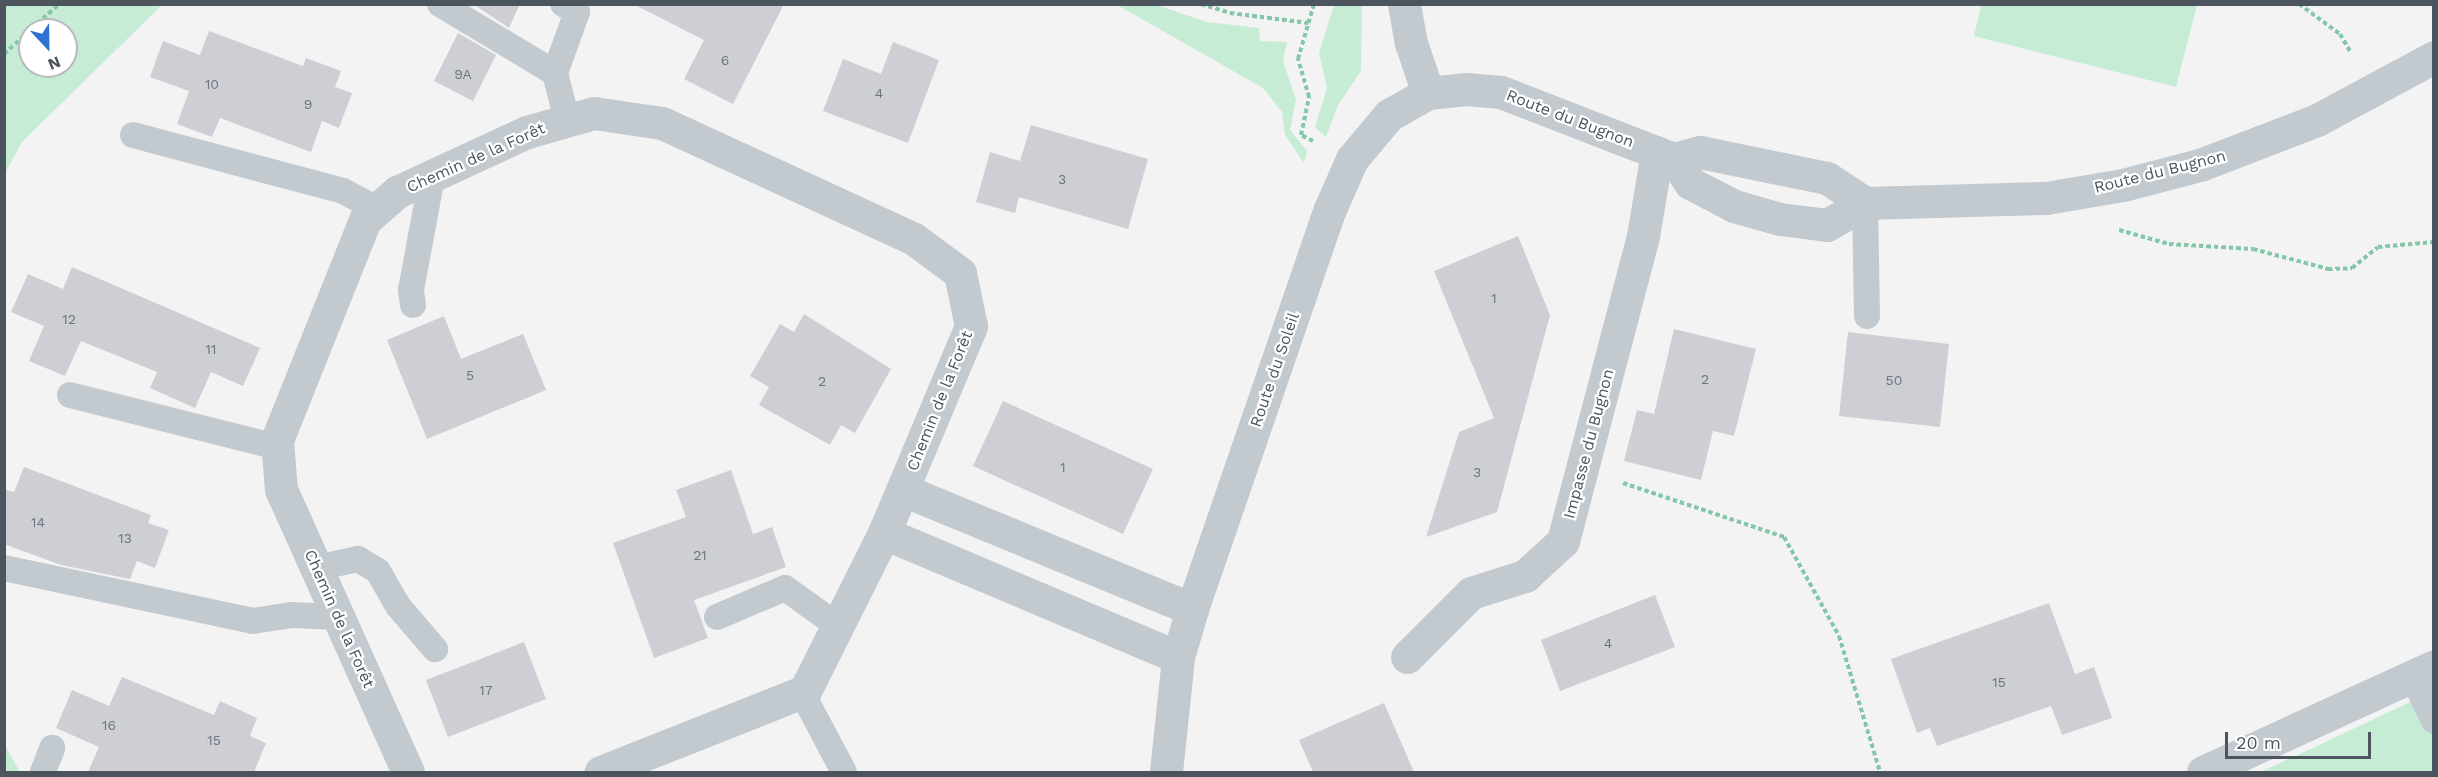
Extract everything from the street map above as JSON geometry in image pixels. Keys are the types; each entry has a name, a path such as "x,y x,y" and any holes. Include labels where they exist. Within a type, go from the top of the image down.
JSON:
{"street":[{"path":"1404,4 1411,42 1428,93"},
{"name":"Route du Bugnon","path":"1428,93 1466,89 1501,92 1666,156 1690,183 1734,206 1780,219 1827,225 1865,202 2046,198 2167,174 2259,145 2317,120 2433,57"},
{"name":"Route du Soleil","path":"1166,772 1178,657 1192,609 1330,209 1352,159 1389,115 1428,93"},
{"name":"Chemin de la Forêt","path":"408,772 281,490 277,440 365,220 397,192 527,132 594,113 662,123 914,239 960,273 971,326 884,533 802,693"},
{"path":"1666,156 1700,152 1827,178 1865,202"},
{"name":"Impasse du Bugnon","path":"1407,657 1472,594 1525,576 1563,541 1666,156"},
{"name":"Chemin de la Forêt","path":"903,490 1192,609"},
{"path":"884,533 1178,657"},
{"path":"2203,772 2423,671"},
{"path":"600,772 802,693"}],"lane":[{"path":"440,4 555,73"},
{"path":"563,4 577,12 555,73 567,120"},
{"path":"133,135 343,191 378,209"},
{"path":"413,305 411,290 432,177"},
{"path":"1865,202 1867,316"},
{"path":"70,395 277,447"},
{"path":"316,568 358,559 378,571 398,606 435,648"},
{"path":"4,568 253,621 291,615 338,617"},
{"path":"717,617 785,588 838,626"},
{"path":"2423,671 2433,721"},
{"path":"802,693 844,772"},
{"path":"43,772 52,748"}],"path":[{"path":"4,54 58,4"},
{"path":"1201,4 1230,13 1308,23"},
{"path":"1314,4 1298,59 1309,97 1301,135 1352,159"},
{"path":"2299,4 2340,34 2357,64"},
{"path":"2114,226 2169,244 2253,249 2328,269 2352,268 2378,247 2433,242"},
{"path":"1583,469 1784,537 1839,636 1880,772"}],"green space":[{"path":"5,4 162,5 22,142 5,173"},
{"path":"1981,4 2197,5 2176,87 1974,36"},
{"path":"1117,5 1157,5 1207,22 1259,28 1260,41 1287,42 1283,61 1296,100 1290,130 1307,151 1304,163 1285,135 1282,112 1263,88"},
{"path":"1334,5 1362,5 1361,71 1338,105 1326,137 1315,127 1327,88 1319,53"},
{"path":"2433,691 2433,772 2260,772 2317,746"},
{"path":"5,745 20,772 5,772"}],"building":[{"path":"473,4 520,4 509,28"},
{"path":"633,4 784,4 733,104 684,79 704,40"},
{"path":"209,31 303,66 306,58 341,71 335,87 352,93 339,128 322,121 311,152 220,118 212,137 177,124 189,91 150,77 163,41 200,55"},
{"path":"458,33 496,55 473,101 434,81"},
{"path":"893,42 939,60 908,143 823,111 843,59 881,74"},
{"path":"1031,125 1148,159 1128,229 1019,197 1015,213 976,202 990,152 1020,161"},
{"path":"1518,236 1550,315 1497,512 1426,537 1459,432 1494,418 1434,271"},
{"path":"72,267 260,348 243,386 211,372 195,408 150,388 157,372 81,341 65,376 29,361 44,326 11,312 28,274 63,289"},
{"path":"804,314 891,369 855,433 841,425 830,445 759,405 769,387 750,376 780,324 794,332"},
{"path":"444,316 461,359 523,334 546,390 427,439 387,340"},
{"path":"1674,329 1756,349 1734,436 1713,431 1701,480 1624,461 1637,410 1654,414"},
{"path":"1848,332 1949,344 1940,427 1839,416"},
{"path":"1003,401 1153,469 1123,534 973,466"},
{"path":"24,467 151,515 148,523 169,530 155,568 137,561 130,579 61,565 4,544 4,489 14,492"},
{"path":"731,470 753,534 772,527 786,567 694,600 708,638 654,658 613,543 686,517 676,490"},
{"path":"1655,595 1675,647 1560,691 1541,640"},
{"path":"2049,603 2075,674 2094,667 2112,718 2062,735 2051,706 1937,746 1930,728 1917,733 1891,659"},
{"path":"524,642 546,699 448,737 426,680"},
{"path":"122,677 214,715 220,701 257,718 250,736 266,743 254,772 88,772 99,747 56,728 72,690 109,706"},
{"path":"1384,703 1414,772 1313,772 1299,740"}]}
